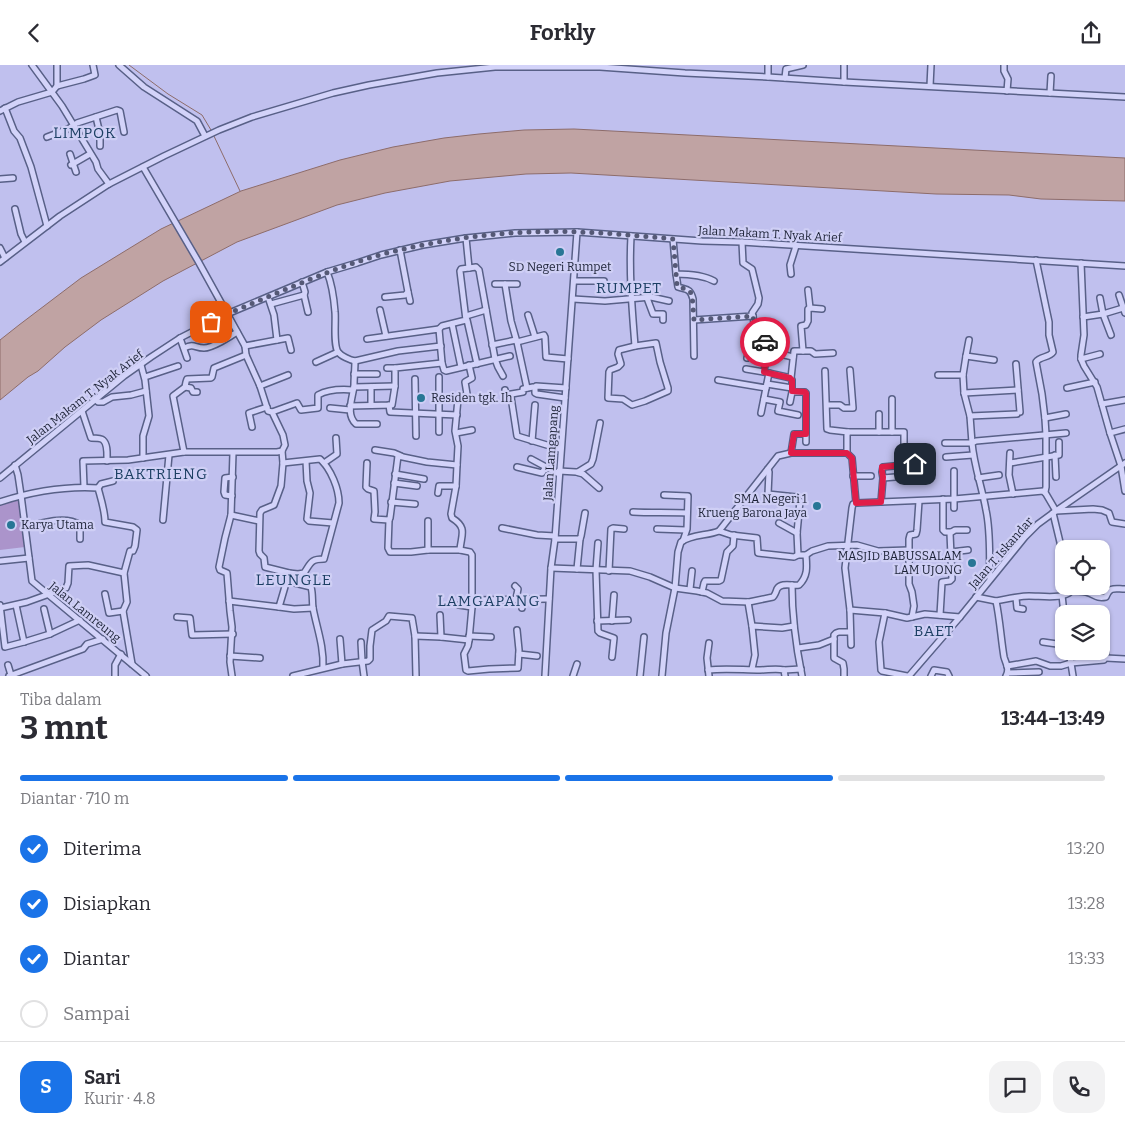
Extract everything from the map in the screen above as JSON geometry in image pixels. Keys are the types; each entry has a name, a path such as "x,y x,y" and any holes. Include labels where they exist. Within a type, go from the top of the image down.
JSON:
{"street":[{"path":"32,65 74,125 96,162 98,169 109,184"},
{"path":"57,65 57,86"},
{"path":"0,111 18,102 52,92 57,86 95,75 93,65"},
{"path":"119,65 144,87 196,120 207,135"},
{"path":"785,74 787,68 803,65"},
{"path":"844,65 844,77"},
{"path":"930,82 931,65"},
{"path":"1004,65 1008,79 1007,89"},
{"path":"768,66 768,76"},
{"path":"0,262 73,207 109,184 207,135 252,117 333,93 437,73 482,68 643,67 694,74 768,76 785,74 930,82 1007,89 1051,84 1125,97"},
{"path":"6,108 14,131 20,138 47,226"},
{"path":"47,137 116,110 120,111 124,132"},
{"path":"96,117 100,134 100,146"},
{"path":"70,154 76,173"},
{"path":"72,165 90,154"},
{"path":"143,167 245,346 246,355 260,386 268,411 272,412 285,440 285,447 282,451 283,463 280,491 274,505 261,512 259,521 259,551 264,558 265,567 298,575 304,573 314,559 324,559 339,497 335,484 320,459 283,463"},
{"path":"0,179 13,178"},
{"path":"15,209 25,242"},
{"name":"Jalan Makam T. Nyak Arief","path":"0,478 95,399 180,338 227,314 327,272 381,255 423,245 515,233 577,232 1125,265"},
{"name":"Jalan Lamgapang","path":"545,676 551,568 555,538 577,232"},
{"path":"631,236 631,299 636,346"},
{"path":"466,238 468,268"},
{"path":"673,239 678,287 687,289 692,294 694,356"},
{"path":"742,242 743,263 752,269 759,298 758,304 752,313 756,339"},
{"path":"791,274 790,265 796,246"},
{"path":"0,248 5,258"},
{"path":"400,250 410,301"},
{"path":"1036,260 1049,322 1053,352 1038,359 1036,362 1045,418 1045,492 1054,512 1062,540"},
{"path":"1081,263 1084,335 1080,355 1084,366 1097,387 1110,433 1123,464 1125,491"},
{"path":"477,363 466,318 460,271 461,269 476,267 479,270 495,359 503,375"},
{"path":"327,272 334,302 335,340 338,352 349,360 356,361 398,351 441,346"},
{"path":"676,274 709,278 714,281"},
{"path":"574,281 604,281"},
{"path":"302,282 308,312"},
{"path":"495,284 517,284"},
{"path":"504,390 506,395 523,392 523,389 530,388 509,313 505,284"},
{"path":"803,351 800,326 806,325 808,321 808,309 810,308 808,290"},
{"path":"385,297 405,295 408,292"},
{"path":"271,303 304,295"},
{"path":"1083,317 1124,311 1119,295"},
{"path":"268,297 274,315 277,340"},
{"path":"572,299 605,301 652,297 669,301"},
{"path":"648,298 653,314 662,314 663,320"},
{"path":"1100,298 1111,335"},
{"path":"810,308 822,309"},
{"path":"380,310 386,335"},
{"path":"367,339 439,329 442,326 452,324 486,310"},
{"path":"528,315 535,337"},
{"path":"694,320 753,316"},
{"path":"452,324 461,367"},
{"path":"439,329 442,363 446,371 510,356"},
{"path":"184,348 192,345 207,348 237,332"},
{"path":"492,345 543,335 547,357 568,359"},
{"path":"180,338 187,358"},
{"path":"245,346 288,338 291,351"},
{"path":"747,358 751,342 756,339 766,342 768,345 766,386 761,413"},
{"path":"969,340 963,375 964,393 970,416 973,455 989,530 990,580"},
{"path":"657,343 660,362 669,390 657,397 632,405 624,400 608,398 607,396 609,371 621,365 619,351 636,346 657,343"},
{"path":"790,402 792,380 790,378 794,351 811,351 815,354 833,353"},
{"path":"316,362 338,352"},
{"path":"776,353 793,357"},
{"path":"1081,359 1100,354"},
{"path":"184,453 173,396 185,387 187,379 210,378 214,368 246,355"},
{"path":"966,357 994,360"},
{"path":"356,361 354,389 350,408 354,423 377,424"},
{"path":"387,368 442,363"},
{"path":"970,416 1019,413 1016,364"},
{"path":"141,365 145,377 149,416 142,436 143,458"},
{"path":"460,551 462,529 459,522 452,518 458,465 456,415 458,399 467,394 465,382 472,378 469,365"},
{"path":"145,377 178,366"},
{"path":"330,408 393,404 395,368"},
{"path":"746,369 790,378"},
{"path":"825,371 827,429 830,431 848,432 904,432 904,453"},
{"path":"827,405 853,408 850,371"},
{"path":"354,375 377,374"},
{"path":"260,386 288,375"},
{"path":"938,375 963,375"},
{"path":"439,377 439,432"},
{"path":"415,379 416,436"},
{"path":"718,380 805,392 806,442"},
{"path":"1067,388 1094,382"},
{"path":"272,412 297,403 302,410 318,408 318,395 326,391 395,386"},
{"path":"185,387 191,388 193,392 197,392"},
{"path":"371,387 371,404"},
{"path":"565,398 537,394 535,393 535,387 566,388"},
{"path":"964,393 1018,390"},
{"path":"95,399 100,403 112,397 146,391"},
{"path":"511,397 517,436 560,449"},
{"path":"764,399 780,402 778,411 798,415"},
{"path":"892,399 892,432"},
{"path":"1102,404 1125,400"},
{"path":"389,405 390,412 456,415"},
{"path":"532,441 535,405"},
{"path":"252,427 249,413 267,407"},
{"path":"82,411 91,438 104,441 107,461"},
{"path":"879,414 879,432"},
{"path":"1045,418 1066,414"},
{"path":"879,423 892,422"},
{"path":"531,459 559,473 578,472 591,464 600,423"},
{"path":"1110,433 1125,429"},
{"path":"456,433 472,430"},
{"path":"847,453 848,432"},
{"path":"945,443 972,443 976,441 1066,433"},
{"path":"791,453 794,434 806,434"},
{"path":"324,463 336,455 336,438"},
{"path":"1010,463 1059,455 1059,442"},
{"path":"375,450 396,453 432,463 458,465"},
{"path":"84,487 83,461 107,461 184,453 282,451"},
{"path":"232,676 230,655 233,634 227,573 220,570 219,567 231,515 233,453"},
{"path":"683,541 719,531 778,456 791,453 847,453 852,458 856,503"},
{"path":"1010,453 1009,475 1013,493"},
{"path":"163,520 169,455"},
{"path":"946,457 973,455"},
{"path":"1055,455 1056,477"},
{"path":"402,456 398,456 395,474 389,520 388,548 390,552 428,550 472,553 472,607 468,645 464,654 466,670 518,668 517,630"},
{"path":"883,477 931,474 931,457"},
{"path":"306,461 310,493 307,519 309,521 333,523"},
{"path":"367,463 366,487 374,491 376,512 374,519 389,520"},
{"path":"881,502 883,467 915,464"},
{"name":"Jalan T. Iskandar","path":"908,676 1038,524 1123,464"},
{"name":"Jalan Lamreung","path":"15,465 21,495 32,581 146,676"},
{"path":"517,467 542,473 546,467"},
{"path":"768,469 768,493 796,497 800,501 798,555"},
{"path":"954,471 954,508"},
{"path":"578,472 586,476 599,488"},
{"path":"395,474 424,479"},
{"path":"978,478 998,475"},
{"path":"853,476 872,476"},
{"path":"232,496 225,495 224,492 226,478 233,477"},
{"path":"98,488 101,484 113,481"},
{"path":"394,483 417,486"},
{"path":"438,493 439,486 456,486"},
{"path":"0,502 21,495 84,487 98,488"},
{"path":"98,488 105,512 105,522 133,527 137,530 135,546 133,551 130,551 124,573 127,602 123,611 132,665"},
{"path":"851,645 850,610 845,568 853,504 1045,492"},
{"path":"662,676 666,633 675,588 678,551 686,530 688,496 664,495"},
{"path":"943,499 943,530 945,532 967,530"},
{"path":"912,617 914,606 909,584 909,549 910,535 916,534 917,530 919,501"},
{"path":"392,502 415,504"},
{"path":"1054,512 1102,510 1110,513 1112,522 1125,524"},
{"path":"633,512 687,513"},
{"path":"577,569 585,513"},
{"path":"231,515 259,521"},
{"path":"25,528 48,522 70,521 80,525 80,539"},
{"path":"428,521 428,550"},
{"path":"779,523 798,533"},
{"path":"502,528 555,538 580,539"},
{"path":"609,571 611,529 624,529"},
{"path":"657,529 686,530"},
{"path":"719,531 757,539 758,553 794,557 806,555 822,547 848,545 856,545 878,551 909,549"},
{"path":"940,615 942,582 952,579 951,532"},
{"path":"702,592 706,581 721,580 727,552 733,547 734,535"},
{"path":"598,543 596,570 598,632 614,638 612,657"},
{"path":"951,552 968,550"},
{"path":"551,568 639,573 675,588 702,592 722,601 748,602 773,597 776,595 777,588 780,585 798,586 804,580 807,569 806,555"},
{"path":"0,561 29,558"},
{"path":"80,620 50,634 5,647 0,607 27,602 66,588 69,566 88,565 124,573"},
{"path":"690,589 692,571"},
{"path":"279,607 290,573"},
{"path":"287,581 311,587 313,608 322,643 322,676"},
{"path":"792,585 794,626 802,676"},
{"path":"515,586 518,589 516,599"},
{"path":"1110,590 1125,589"},
{"path":"105,594 109,613 123,611"},
{"path":"612,621 614,595"},
{"path":"976,597 996,601 1026,596 1045,597 1062,595 1063,605"},
{"path":"1092,595 1103,598 1106,595"},
{"path":"1016,598 1018,608 1023,609"},
{"path":"472,600 549,599"},
{"path":"472,600 549,599"},
{"path":"522,608 523,600"},
{"path":"229,601 294,609 313,608"},
{"path":"996,601 1007,674 1039,672"},
{"path":"747,676 755,655 748,602"},
{"path":"16,605 24,643"},
{"path":"459,605 472,607"},
{"path":"44,609 50,634"},
{"path":"850,610 907,617 925,614 960,617"},
{"path":"414,611 412,618 416,636 416,676"},
{"path":"886,613 880,641 881,670 908,676"},
{"path":"440,615 441,637"},
{"path":"293,676 342,664 368,661 370,659 371,632 374,627 386,621 390,616 412,618"},
{"path":"177,617 190,618 192,635 233,634"},
{"path":"597,621 628,620"},
{"path":"752,626 782,628 794,626"},
{"path":"844,676 843,663 834,658 834,639 836,633 850,632"},
{"path":"416,636 491,637"},
{"path":"640,676 644,637"},
{"path":"8,665 10,676 21,674 83,649 87,644 103,639"},
{"path":"340,639 342,664"},
{"path":"798,648 819,645 834,639"},
{"path":"361,642 364,676"},
{"path":"1043,642 1055,644"},
{"path":"709,643 707,655 709,673 726,669 778,669 785,673 801,669"},
{"path":"519,654 537,656"},
{"path":"114,676 115,665 121,655"},
{"path":"230,655 260,657"},
{"path":"1110,658 1125,659"},
{"path":"1071,660 1073,676"},
{"path":"1007,666 1036,661 1050,666 1096,660"},
{"path":"573,676 577,664"},
{"path":"489,669 489,676"},
{"path":"931,676 934,671 947,672 949,676"}],"shaded area":[{"path":"574,129 1125,158 1125,201 1041,199 1009,195 936,194 571,173 526,174 450,181 385,193 337,205 237,242 163,281 101,320 0,400 0,340 81,278 161,229 241,191 340,160 393,147 479,134 524,130"},
{"name":"Karya Utama","path":"19,499 25,547 0,550 0,503"}],"waterway":[{"path":"129,65 168,94 202,115 211,130"},
{"path":"213,134 240,191"}],"way so far":[{"path":"211,322 327,272 381,255 423,245 466,238 515,233 577,232 673,239 677,285 687,289 692,294 694,320 753,316 756,339 765,342"}],"place":[{"name":"SD Negeri Rumpet","path":"560,252"},
{"name":"Residen tgk. Ih","path":"421,398"},
{"name":"SMA Negeri 1 Krueng Barona Jaya","path":"817,506"},
{"name":"Karya Utama","path":"11,525"},
{"name":"MASJID BABUSSALAM LAM UJONG","path":"972,563"}],"district":[{"name":"LIMPOK","path":"85,133"},
{"name":"RUMPET","path":"629,288"},
{"name":"BAKTRIENG","path":"161,474"},
{"name":"LEUNGLE","path":"294,580"},
{"name":"LAMGAPANG","path":"489,601"},
{"name":"BAET","path":"934,631"}],"route":[{"path":"765,342 768,345 764,372 792,378 792,391 806,393 806,434 794,434 791,453 847,453 850,455 853,464 853,484 856,503 881,502 882,467 915,464"}]}
